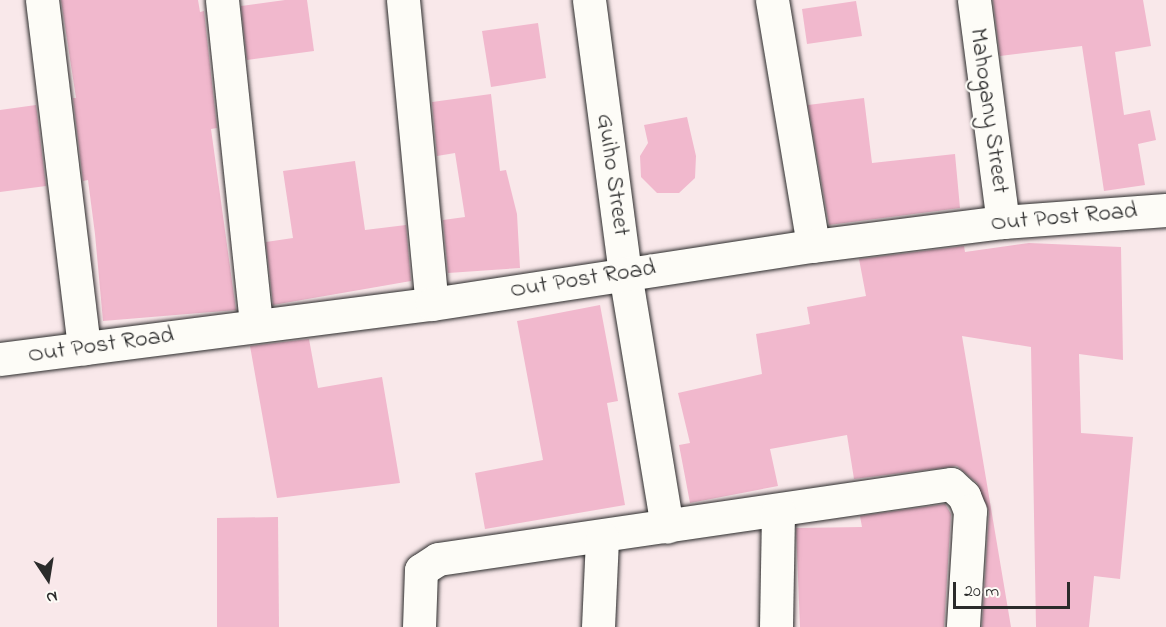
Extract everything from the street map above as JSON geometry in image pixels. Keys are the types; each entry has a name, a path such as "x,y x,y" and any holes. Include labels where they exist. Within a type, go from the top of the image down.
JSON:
{"street":[{"path":"42,0 84,348"},
{"path":"222,0 256,325"},
{"path":"403,0 432,304"},
{"name":"Guiho Street","path":"589,0 625,273 667,527"},
{"path":"772,0 813,246"},
{"name":"Mahogany Street","path":"974,0 1003,222"},
{"name":"Out Post Road","path":"0,359 432,304 813,246 1003,222 1166,210"},
{"path":"419,627 421,570 438,559 602,538 951,484 964,496 970,511 963,627"},
{"path":"776,627 778,510"},
{"path":"598,627 602,538"}],"building":[{"path":"61,0 198,0 200,12 204,11 217,128 211,129 236,310 103,321 88,180 83,181 73,98 76,98"},
{"path":"285,0 307,0 314,51 247,60 241,6"},
{"path":"993,0 1143,0 1151,46 1115,52 1124,115 1150,110 1156,140 1138,144 1145,185 1104,191 1082,46 1000,56"},
{"path":"856,1 862,36 807,44 802,9"},
{"path":"538,23 546,78 491,87 482,31"},
{"path":"491,94 500,171 506,170 517,214 520,268 448,273 443,220 465,217 455,153 437,156 432,102"},
{"path":"864,98 872,163 955,154 960,208 829,225 808,105"},
{"path":"36,105 46,186 0,192 0,110"},
{"path":"687,117 696,156 695,178 679,193 657,193 641,177 640,156 648,143 644,125"},
{"path":"355,161 365,230 406,225 411,281 273,305 266,242 293,238 283,171"},
{"path":"1029,243 1121,247 1123,360 1079,354 1081,433 1133,437 1120,579 1094,576 1089,627 1036,627 1031,347 962,336 1011,627 982,627 989,512 977,483 957,466 854,479 847,435 770,449 778,486 690,503 679,445 690,443 678,393 762,374 756,334 810,324 807,307 866,296 859,259 964,246 965,252"},
{"path":"600,305 618,401 607,403 625,505 485,529 475,473 543,460 517,321"},
{"path":"309,339 318,388 382,377 400,483 277,498 250,346"},
{"path":"945,504 951,514 944,627 800,627 796,528 862,527 860,516"},
{"path":"278,517 279,627 217,627 217,518"}]}
